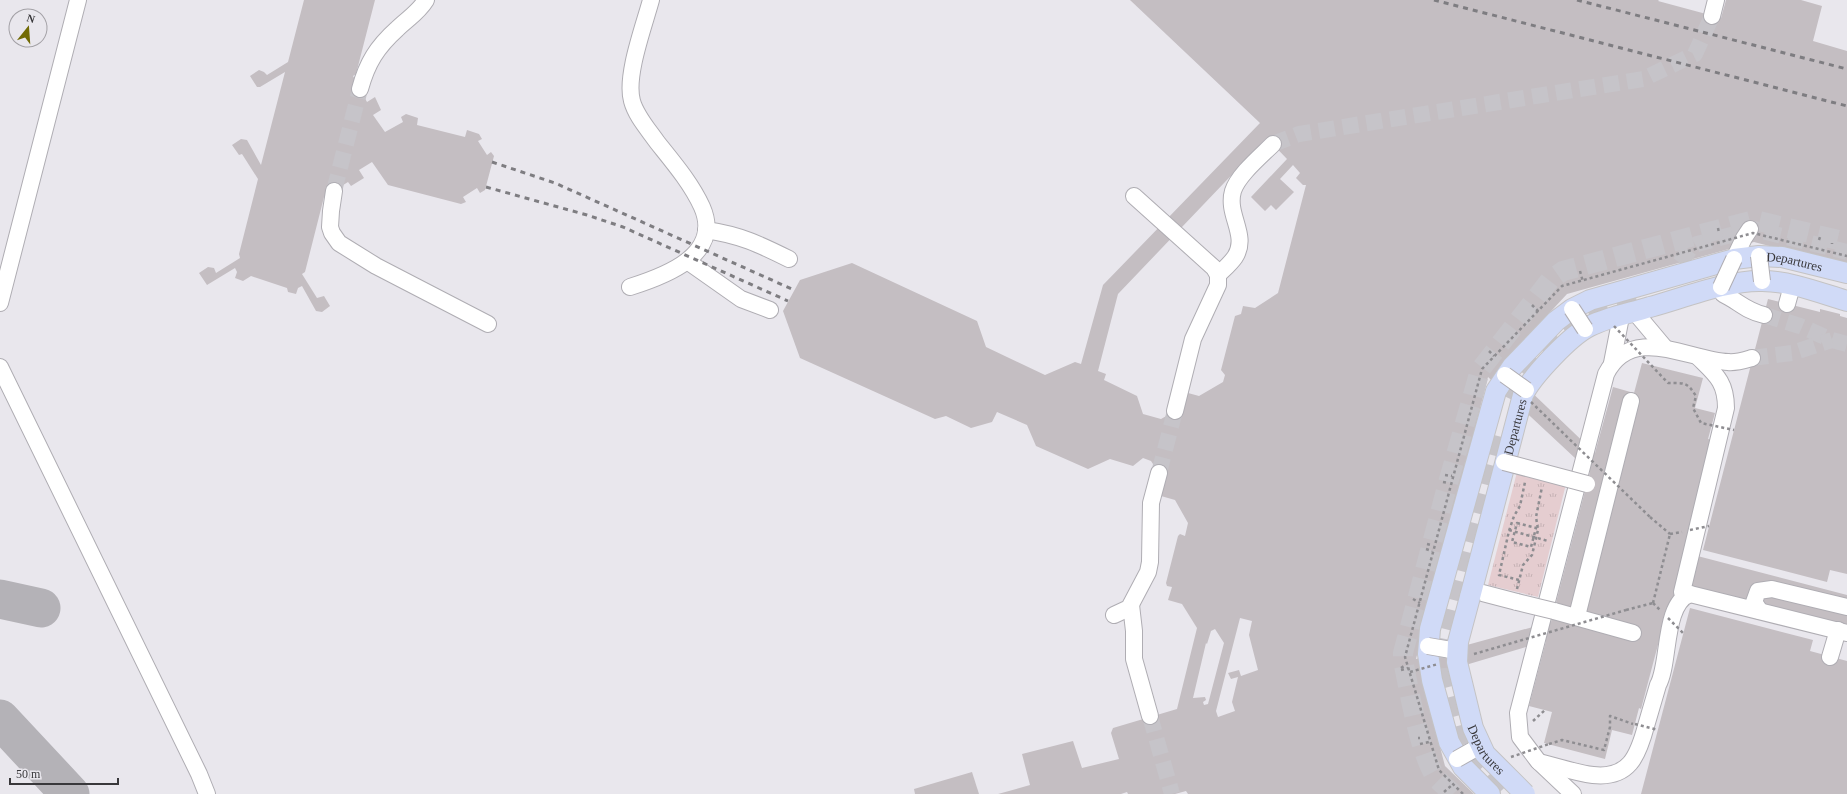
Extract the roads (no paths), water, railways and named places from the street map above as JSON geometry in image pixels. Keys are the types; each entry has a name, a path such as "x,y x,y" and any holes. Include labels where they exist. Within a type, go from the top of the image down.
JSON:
{"main road":[{"name":"Departures","path":"1490,794 1470,775 1457,759 1449,742 1432,680 1428,646 1430,629 1496,391 1500,371 1572,309 1590,300 1675,270 1759,256 1793,258 1847,273"},
{"name":"Departures","path":"1525,794 1491,761 1480,746 1472,728 1460,680 1471,590 1518,408 1541,371 1585,329 1611,318 1722,290 1745,282 1762,281 1789,295 1847,301"}],"lane":[{"path":"0,303 78,0"},
{"path":"360,89 364,73 372,58 394,32 420,8 426,0"},
{"path":"630,287 673,271 687,261 703,242 706,230 702,207 690,186 641,121 632,101 630,82 650,0"},
{"path":"1712,16 1716,0"},
{"path":"1218,275 1233,259 1240,245 1240,236 1231,206 1234,188 1241,177 1273,144"},
{"path":"334,191 330,227 339,243 376,266 488,324"},
{"path":"1134,196 1214,268 1218,275 1217,289 1193,339 1175,411"},
{"path":"1750,229 1734,259 1722,290 1750,312 1764,315"},
{"path":"706,230 743,237 789,259"},
{"path":"1759,256 1762,281"},
{"path":"687,261 742,299 770,310"},
{"path":"1572,309 1585,329"},
{"path":"1639,317 1665,348"},
{"path":"1612,363 1617,324"},
{"path":"1573,794 1538,761 1520,737 1518,713 1527,694 1605,394 1606,374 1612,363 1622,354 1644,347 1665,348 1698,357 1729,363 1752,358"},
{"path":"1538,761 1592,775 1606,776 1627,768 1635,758 1641,746 1658,685 1662,677 1666,644 1675,613 1683,598 1681,592 1732,418 1723,384 1698,357"},
{"path":"0,367 190,755 207,794"},
{"path":"1500,371 1527,395"},
{"path":"1577,616 1630,401"},
{"path":"1504,462 1609,489"},
{"path":"1114,615 1124,612 1131,605 1146,579 1150,567 1151,510 1159,473"},
{"path":"1760,611 1754,602 1758,591 1772,588 1846,602"},
{"path":"1471,590 1577,616 1633,633"},
{"path":"1681,592 1842,632 1830,657"},
{"path":"1131,605 1134,631 1134,659 1150,716"},
{"path":"1428,646 1463,653"},
{"path":"1653,661 1657,670 1658,685"},
{"path":"1457,759 1480,746"}],"tunnel":[{"path":"1273,144 1299,134 1643,79 1695,54 1712,16"},
{"path":"334,191 360,89"},
{"path":"1453,794 1437,779 1425,755 1412,705 1403,653 1448,483 1480,370 1550,280 1563,271 1754,220 1847,242"},
{"path":"1680,263 1691,248 1697,244 1754,229 1847,252"},
{"path":"1504,396 1509,387 1539,352 1574,320 1597,308 1643,295"},
{"path":"1764,315 1800,326 1832,340 1847,344"},
{"path":"1752,358 1792,353 1832,340"},
{"path":"1159,473 1175,411"},
{"path":"1494,435 1444,629 1440,650 1442,670 1460,739 1468,756 1503,794"},
{"path":"1150,716 1172,794"}],"railway":[{"path":"1434,0 1847,106"},
{"path":"1577,0 1847,69"},
{"path":"492,162 555,183 794,290"},
{"path":"486,187 587,215 623,227 788,301"}]}
